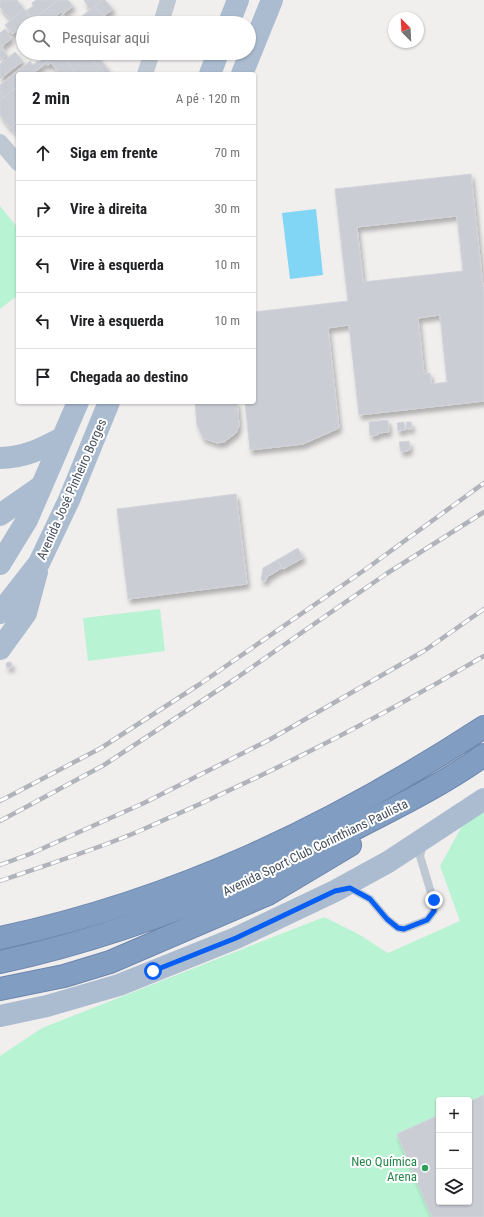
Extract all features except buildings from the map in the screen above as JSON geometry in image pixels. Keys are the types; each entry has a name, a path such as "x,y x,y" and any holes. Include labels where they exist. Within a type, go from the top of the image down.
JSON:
{"highway":[{"name":"Avenida Sport Club Corinthians Paulista","path":"0,938 99,914 222,870 310,828 366,799 412,773 484,727"},
{"name":"Avenida Sport Club Corinthians Paulista","path":"0,962 119,930 230,890 410,801 479,759"},
{"path":"0,990 64,976 110,962 268,894 318,866 374,830 410,801"}],"main road":[{"path":"232,16 238,0"},
{"path":"256,39 272,0"},
{"path":"211,72 215,60"},
{"path":"243,72 248,60"},
{"path":"0,564 27,520 77,404"},
{"name":"Avenida José Pinheiro Borges","path":"0,612 39,563 69,500 108,404"},
{"path":"0,458 17,457 27,454 62,438"},
{"path":"0,516 40,487"},
{"path":"0,649 26,613 39,563"},
{"path":"0,1016 47,1006 119,984 236,938 335,891 388,862 484,800"}],"street":[{"path":"146,72 150,60"},
{"path":"0,142 16,161"}],"lane":[{"path":"335,891 350,888 370,899 387,919 398,928 404,929 427,920 434,911 435,906 420,856 425,837"}],"green space":[{"path":"0,206 16,226 16,297 0,309"},
{"path":"160,609 165,651 88,661 83,618"},
{"name":"Neo Química Arena","path":"484,811 484,1217 0,1217 0,1056 42,1028 324,917 360,935 388,953 460,921 440,866 462,826"}],"water":[{"path":"316,209 323,275 290,279 282,213"}],"railway":[{"path":"0,801 101,748 200,684 366,569 484,483"},
{"path":"0,821 104,765 235,679 386,574 484,512"},
{"path":"0,865 30,854 144,803 269,740 424,651 484,609"},
{"path":"0,881 86,852 181,813 313,750 400,704 484,656"}],"place":[{"name":"Neo Química Arena","path":"425,1168"}],"route":[{"path":"153,971 236,938 335,891 350,888 370,899 387,919 398,928 404,929 427,920 434,911 434,900"}]}
